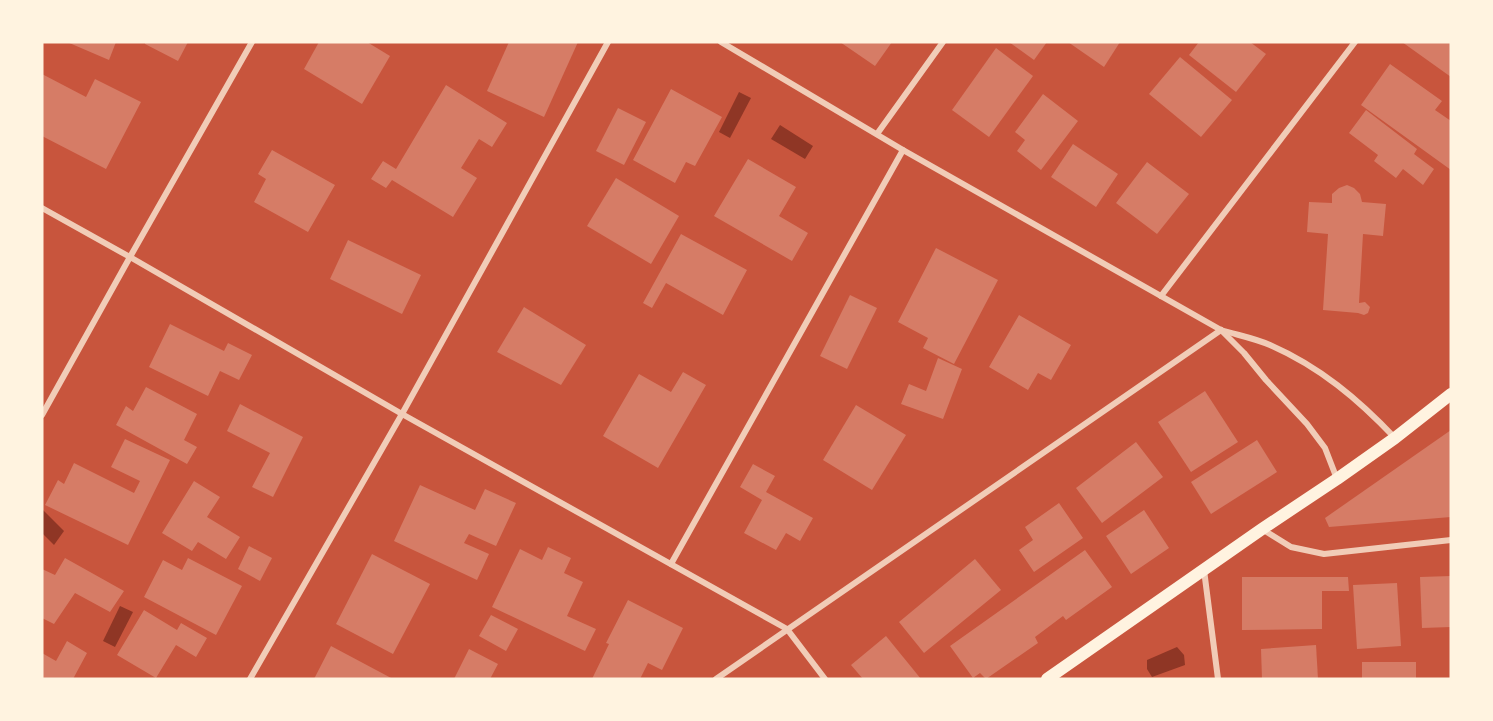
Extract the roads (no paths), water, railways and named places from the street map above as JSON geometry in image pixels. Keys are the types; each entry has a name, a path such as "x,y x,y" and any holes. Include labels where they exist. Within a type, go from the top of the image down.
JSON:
{"main road":[{"path":"1047,679 1337,479 1395,438 1451,394"}],"street":[{"path":"42,415 252,42"},
{"path":"250,679 402,414 608,42"},
{"path":"721,42 903,150 1221,330 1267,344 1296,358 1350,394 1395,438"},
{"path":"877,134 943,42"},
{"path":"1161,296 1355,42"},
{"path":"671,564 903,150"},
{"path":"42,208 402,414 787,629 825,679"},
{"path":"1221,330 1307,424 1325,448 1337,479"},
{"path":"716,679 1221,330"},
{"path":"1262,529 1291,547 1324,554 1451,540"},
{"path":"1204,569 1218,679"}]}
